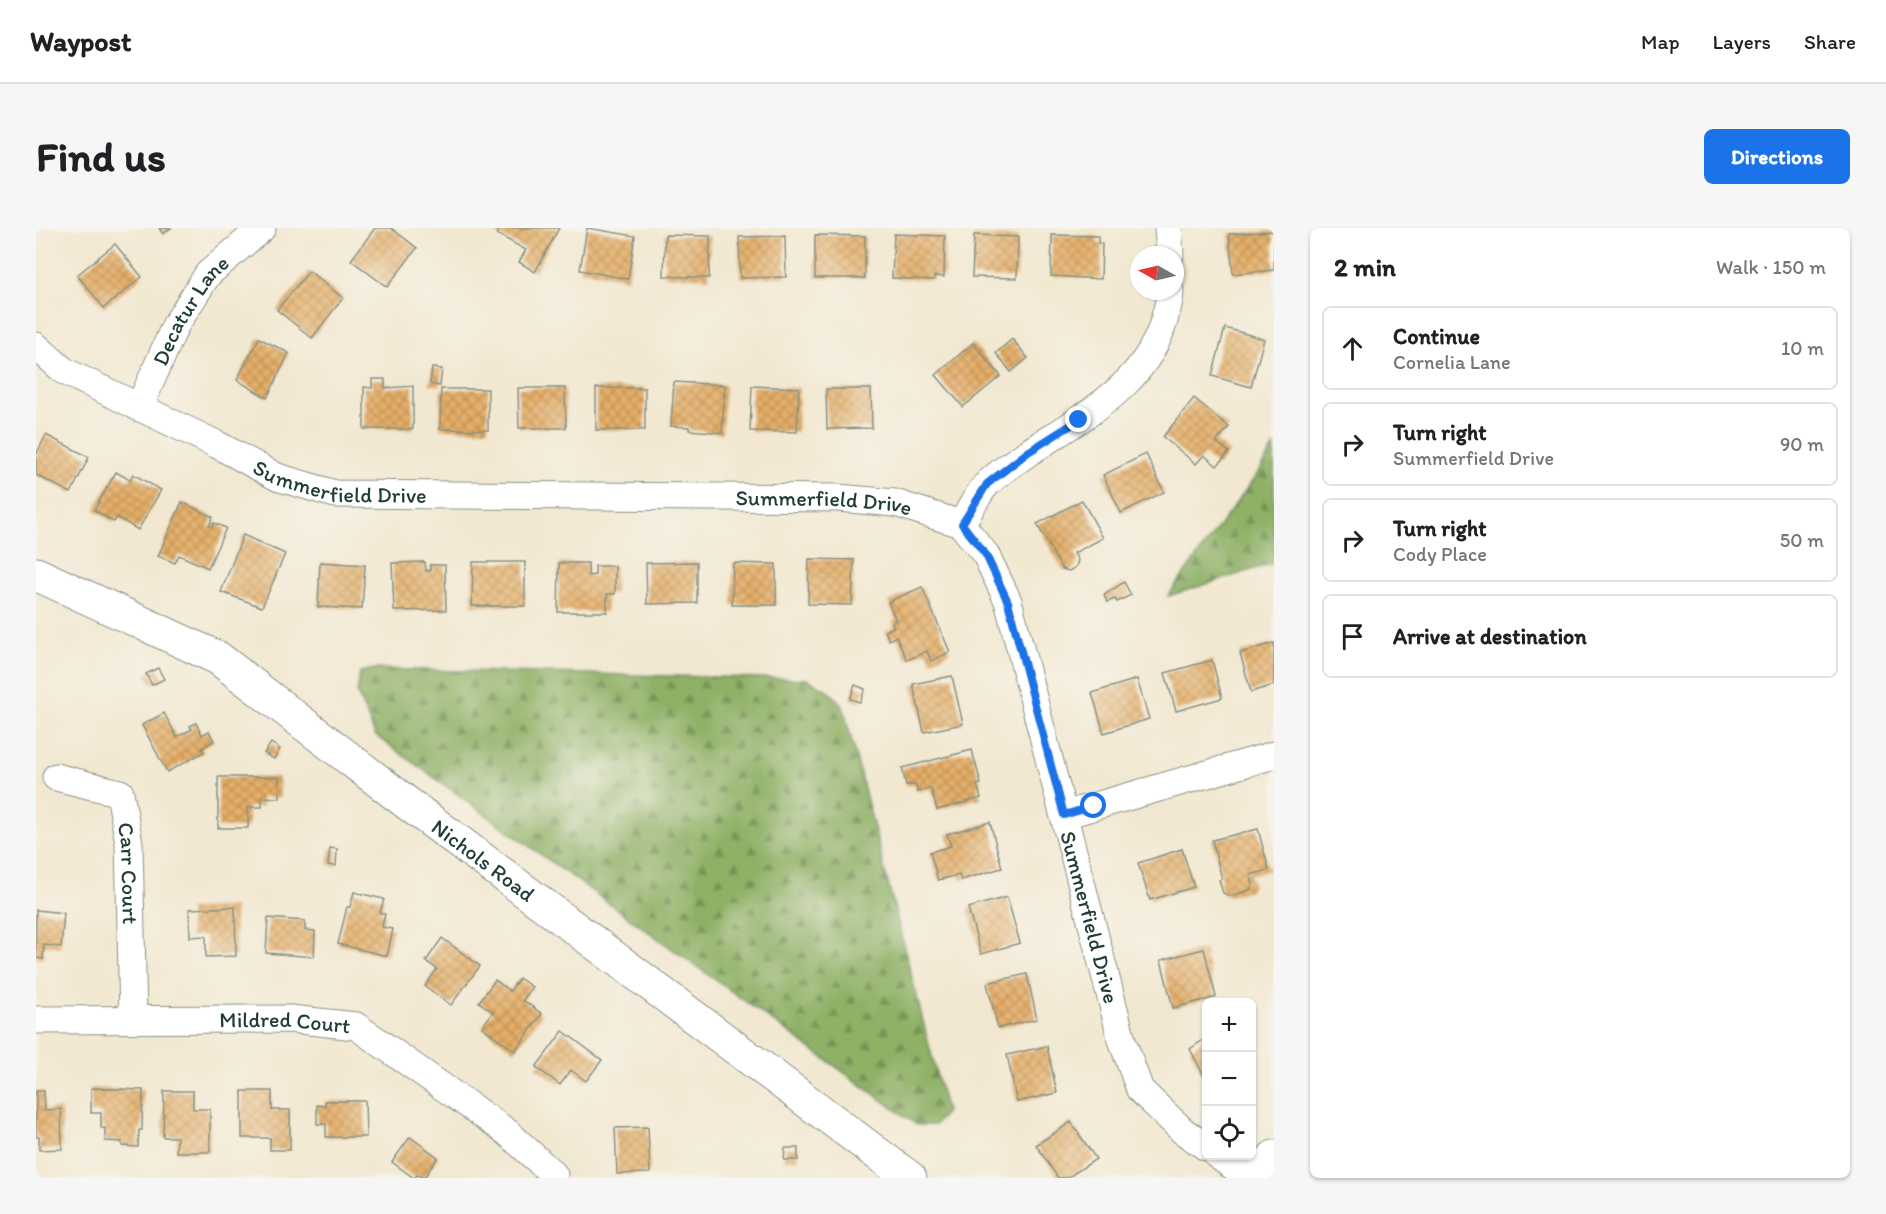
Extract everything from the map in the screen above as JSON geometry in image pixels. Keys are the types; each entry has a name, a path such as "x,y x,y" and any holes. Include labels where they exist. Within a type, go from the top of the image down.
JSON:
{"street":[{"name":"Decatur Lane","path":"139,408 175,326 208,274 262,228"},
{"path":"1168,228 1169,246"},
{"path":"962,524 987,484 1028,452 1079,420 1123,387 1145,362 1162,330 1168,300"},
{"name":"Summerfield Drive","path":"36,346 64,371 218,445 276,477 335,494 838,498 895,503 962,524 986,555 1008,602 1122,1040 1140,1090 1183,1131 1202,1145"},
{"name":"Nichols Road","path":"36,574 218,658 417,810 910,1178"},
{"path":"1064,815 1274,755"},
{"name":"Carr Court","path":"56,777 120,793 129,843 133,1019"},
{"name":"Mildred Court","path":"36,1020 290,1019 356,1026 507,1132 554,1175 554,1178"},
{"path":"1256,1178 1274,1157"},
{"path":"1225,1160 1250,1178"}],"green space":[{"path":"1274,446 1274,563 1168,596 1256,476"},
{"path":"374,669 807,679 828,690 843,706 946,1112 935,1125 917,1125 375,735 357,693 360,672"}],"building":[{"path":"159,228 171,228 163,234"},
{"path":"375,228 391,228 417,248 387,287 351,260"},
{"path":"500,228 559,228 535,272 519,262 526,250 497,234"},
{"path":"587,228 635,236 628,279 580,270"},
{"path":"1274,231 1274,270 1233,274 1229,234"},
{"path":"894,234 945,236 944,277 934,276 934,280 892,278"},
{"path":"665,235 710,236 709,278 664,276"},
{"path":"815,235 865,236 865,278 815,278"},
{"path":"974,235 1018,237 1017,278 972,277"},
{"path":"1052,235 1098,236 1098,243 1102,244 1101,279 1051,276"},
{"path":"785,236 786,277 740,278 739,237"},
{"path":"115,244 142,277 104,308 77,275"},
{"path":"309,271 343,298 312,338 277,310"},
{"path":"1225,328 1264,339 1251,387 1212,376"},
{"path":"259,338 289,353 267,398 237,380"},
{"path":"1012,339 1028,358 1011,372 996,353"},
{"path":"973,343 1001,376 963,407 936,375"},
{"path":"432,368 442,369 440,386 430,384"},
{"path":"372,379 385,379 385,388 413,386 413,429 364,429 364,387 372,388"},
{"path":"674,382 725,385 722,433 671,426"},
{"path":"752,386 799,388 797,432 750,431"},
{"path":"518,388 565,388 566,428 519,428"},
{"path":"596,388 645,388 645,430 596,430"},
{"path":"441,389 488,389 488,430 440,429"},
{"path":"826,389 871,389 872,428 827,429"},
{"path":"1194,398 1229,427 1216,442 1229,452 1217,466 1204,455 1196,464 1163,437"},
{"path":"46,435 89,457 71,493 36,475 36,455"},
{"path":"1146,454 1164,492 1121,513 1103,475"},
{"path":"116,472 130,480 133,474 161,490 138,530 117,517 114,522 94,510"},
{"path":"1082,500 1103,538 1074,553 1078,560 1076,567 1069,571 1062,569 1037,524"},
{"path":"182,502 213,517 209,526 212,527 214,523 226,528 208,568 179,555 175,563 158,556"},
{"path":"243,535 285,554 262,607 221,592"},
{"path":"809,559 854,560 852,605 808,604"},
{"path":"320,562 365,565 362,609 318,607"},
{"path":"425,562 426,571 430,571 430,565 445,565 446,610 394,611 392,563"},
{"path":"473,562 525,562 525,606 472,606"},
{"path":"697,562 697,603 647,604 646,563"},
{"path":"559,563 588,563 588,576 595,575 595,566 615,566 615,594 607,594 607,612 558,612"},
{"path":"733,563 776,564 776,605 732,605"},
{"path":"1124,582 1131,595 1117,602 1115,599 1107,602 1104,595"},
{"path":"922,587 950,652 931,661 927,651 907,660 896,636 889,640 885,631 894,627 892,622 896,620 888,602"},
{"path":"1274,643 1274,685 1251,692 1240,653"},
{"path":"1212,660 1222,698 1176,711 1165,673"},
{"path":"158,668 164,679 152,685 146,674"},
{"path":"952,676 963,724 924,732 913,684"},
{"path":"1137,679 1149,719 1104,733 1092,693"},
{"path":"855,685 865,689 860,702 850,699"},
{"path":"164,713 177,737 192,729 190,726 196,723 202,735 209,731 214,741 202,748 204,752 167,772 142,725"},
{"path":"271,743 280,749 274,759 264,753"},
{"path":"972,750 981,784 977,785 981,798 937,810 931,788 917,792 916,785 906,785 902,768"},
{"path":"218,777 279,777 280,798 262,797 262,807 248,807 248,828 218,828"},
{"path":"990,822 1002,868 961,880 959,875 938,880 930,852 951,846 947,834"},
{"path":"1258,829 1269,870 1250,875 1253,885 1250,890 1230,896 1223,893 1219,880 1222,879 1212,840"},
{"path":"330,848 337,849 336,866 328,865"},
{"path":"1182,849 1194,887 1150,900 1138,863"},
{"path":"354,892 384,899 380,913 385,914 382,927 393,929 387,956 338,944 347,907 350,907"},
{"path":"1007,897 1020,943 981,954 968,908"},
{"path":"235,907 236,956 206,957 206,936 190,937 189,909"},
{"path":"36,910 64,913 61,947 44,945 43,959 36,958"},
{"path":"268,918 305,921 305,930 315,931 314,957 266,953"},
{"path":"442,938 480,966 451,1005 425,986 437,969 426,961"},
{"path":"1204,949 1216,997 1202,998 1202,1001 1173,1008 1161,960"},
{"path":"1027,974 1037,1019 998,1028 987,983"},
{"path":"519,978 532,987 523,1000 542,1014 515,1051 482,1027 493,1012 479,1002 495,980 510,991"},
{"path":"563,1031 602,1060 586,1081 571,1070 560,1085 536,1067"},
{"path":"1202,1041 1202,1072 1190,1049"},
{"path":"1047,1046 1057,1093 1017,1102 1007,1055"},
{"path":"91,1088 143,1090 142,1130 139,1130 138,1147 122,1146 122,1142 105,1141 105,1128 101,1128 101,1113 91,1113"},
{"path":"36,1091 44,1091 45,1110 61,1109 62,1149 39,1150 39,1137 36,1137"},
{"path":"164,1091 193,1091 193,1109 210,1109 210,1152 176,1152 177,1137 163,1137"},
{"path":"242,1091 272,1091 272,1110 290,1110 290,1150 270,1150 270,1138 242,1138"},
{"path":"325,1101 365,1101 366,1137 326,1137 326,1124 317,1124 317,1105 325,1106"},
{"path":"1071,1122 1096,1159 1067,1178 1058,1178 1036,1145"},
{"path":"648,1127 650,1173 617,1174 615,1128"},
{"path":"410,1137 438,1157 424,1178 417,1175 414,1178 392,1162"},
{"path":"785,1148 798,1148 798,1160 784,1160"}],"route":[{"path":"1079,420 1028,452 987,484 962,524 986,555 1008,602 1064,815 1094,806"}]}
